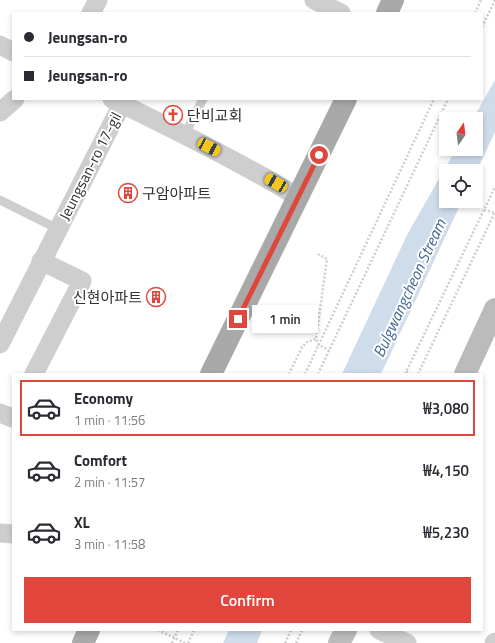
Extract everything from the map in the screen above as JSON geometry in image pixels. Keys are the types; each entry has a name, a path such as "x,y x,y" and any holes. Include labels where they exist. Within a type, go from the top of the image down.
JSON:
{"main road":[{"path":"387,12 393,0"},
{"path":"211,373 346,100"},
{"path":"83,643 89,631"}],"street":[{"path":"92,12 98,0"},
{"path":"314,0 339,12"},
{"path":"0,45 12,51"},
{"path":"0,112 14,100"},
{"path":"117,102 185,134 298,196"},
{"name":"Jeungsan-ro 17-gil","path":"2,336 58,229 117,102"},
{"path":"35,373 82,281 41,261"},
{"path":"466,373 490,336 495,309"},
{"path":"0,413 12,418"},
{"path":"0,533 12,534"},
{"path":"340,643 346,631"},
{"path":"381,631 407,643"}],"lane":[{"path":"185,134 202,100"},
{"name":"Jeungsan-ro 17-gil","path":"0,200 58,229"}],"path":[{"path":"475,12 481,0"},
{"path":"483,25 495,0"},
{"path":"305,373 434,100"},
{"path":"318,373 448,100"},
{"path":"406,373 495,187"},
{"path":"418,373 495,213 484,210"},
{"path":"318,254 327,259 316,339 319,345 329,350"},
{"path":"289,373 302,346 307,342 316,339"},
{"path":"160,631 184,643"},
{"path":"172,643 178,631"},
{"path":"188,643 194,631"},
{"path":"285,643 291,631"},
{"path":"296,643 302,631"}],"water":[{"name":"Bulgwangcheon Stream","path":"495,80 495,132 480,164 447,164 452,156 483,156 483,112 477,112"},
{"name":"Bulgwangcheon Stream","path":"439,179 439,208 459,208 381,373 342,373 407,235"},
{"path":"229,631 262,631 257,643 223,643"}],"place":[{"name":"단비교회","path":"173,115"},
{"name":"구암아파트","path":"128,193"},
{"name":"신현아파트","path":"156,297"}],"route":[{"path":"238,319 319,155"}]}
